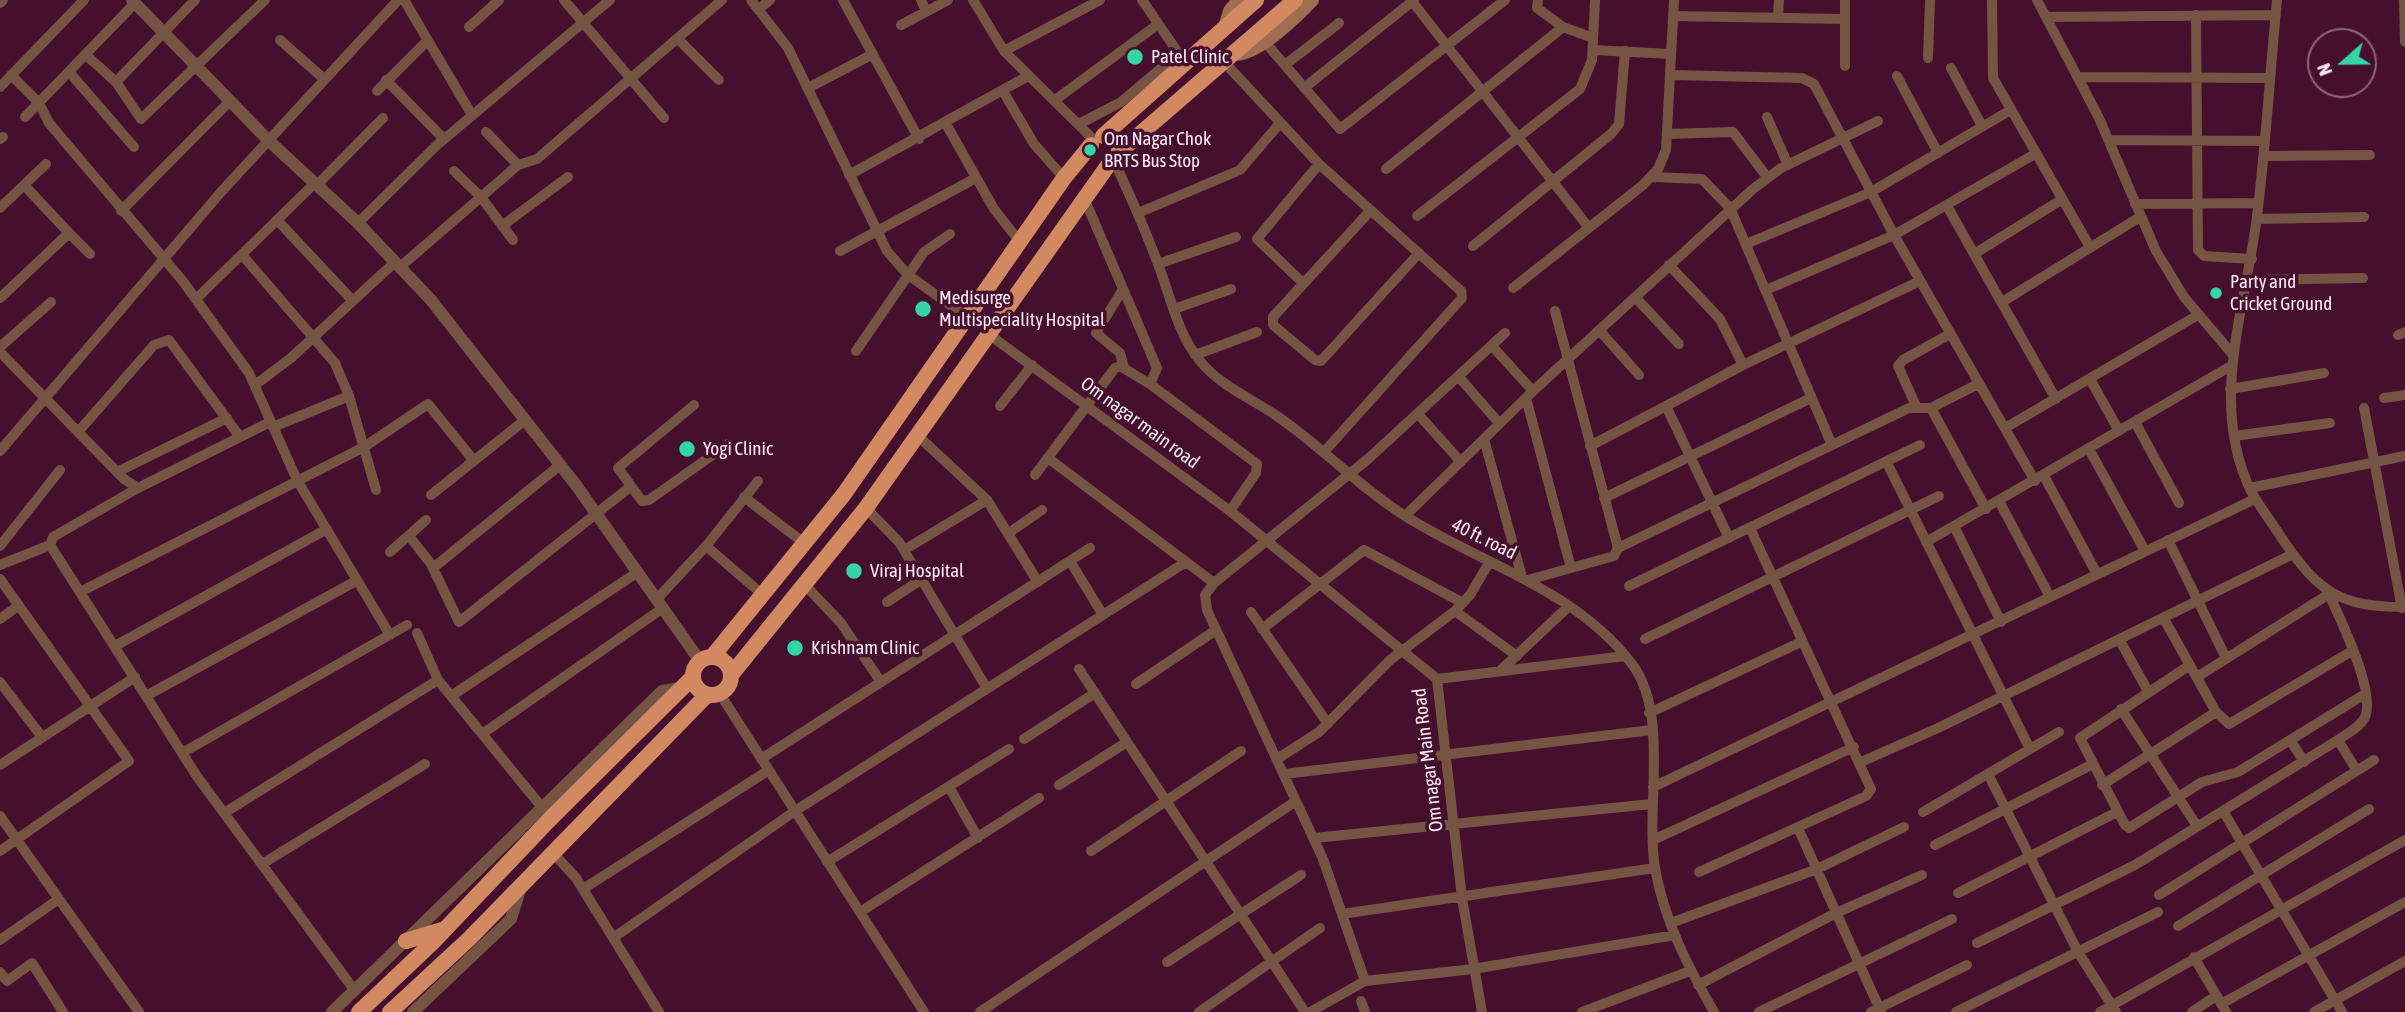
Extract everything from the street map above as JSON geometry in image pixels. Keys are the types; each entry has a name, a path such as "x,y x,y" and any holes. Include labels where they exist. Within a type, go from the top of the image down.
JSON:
{"highway":[{"path":"359,1012 444,929 546,813 687,683 694,669 706,659 762,594 844,494 1064,178 1096,141 1182,58 1225,28 1256,0"},
{"path":"390,1012 713,695 730,682 731,675 866,508 990,336 1083,197 1114,159 1295,0"},
{"path":"1096,141 1094,161 1114,159"},
{"path":"1096,141 1116,143 1114,159"},
{"path":"706,659 723,660 731,675"},
{"path":"687,683 699,692 713,695"},
{"path":"406,941 444,929"}],"main road":[{"path":"1225,28 1230,11 1239,0"},
{"path":"1231,58 1245,54 1264,41 1312,0"}],"street":[{"path":"0,86 84,0"},
{"path":"116,82 162,31 195,0"},
{"path":"86,55 116,82 141,119 265,0"},
{"path":"0,451 163,257 398,0"},
{"path":"404,0 472,115"},
{"path":"469,27 499,0"},
{"path":"564,0 664,118"},
{"path":"358,223 444,139 610,0"},
{"path":"254,385 352,300 518,165 537,159 722,0"},
{"path":"751,0 788,48 876,233 907,274 968,318"},
{"path":"759,9 770,0"},
{"path":"843,0 919,138"},
{"path":"920,0 926,11"},
{"path":"901,25 948,0"},
{"path":"973,0 1004,51 1096,141"},
{"path":"1004,51 1100,0"},
{"path":"1079,124 1128,96 1182,58 1142,0"},
{"path":"1264,41 1340,129 1504,0"},
{"path":"1538,0 1537,8 1563,27 1593,38"},
{"path":"1417,216 1580,89 1590,71 1595,0"},
{"path":"1513,288 1651,177 1664,158 1674,0"},
{"path":"1778,16 1779,0"},
{"path":"1845,0 1845,66"},
{"path":"1928,58 1930,0"},
{"path":"1992,0 1993,78 2009,111 2090,247"},
{"path":"2037,0 2080,77 2156,251 2199,316 2233,355"},
{"path":"1977,943 2105,882 2304,762 2365,718 2365,694 2353,651 2329,594 2293,554 2255,499 2234,436 2231,366 2252,259 2277,0"},
{"path":"2404,0 2405,42"},
{"path":"25,117 86,55 133,1 268,140 358,223 430,300 560,465 660,603 706,659"},
{"path":"1304,88 1412,1 1589,228"},
{"path":"2196,15 2199,253 2204,256 2252,259"},
{"path":"2046,17 2276,15"},
{"path":"1673,16 1844,19"},
{"path":"1285,65 1339,23"},
{"path":"1055,100 1157,24"},
{"path":"1386,170 1563,27"},
{"path":"678,39 719,80"},
{"path":"280,40 324,79"},
{"path":"377,91 428,40"},
{"path":"1593,50 1671,54"},
{"path":"1473,246 1603,143 1619,124 1625,51"},
{"path":"808,88 873,54"},
{"path":"1231,58 1280,123 1319,164 1461,292 1462,298 1324,452"},
{"path":"1951,68 1982,127"},
{"path":"70,72 134,147"},
{"path":"11,75 39,103 49,123 196,299 254,385 297,480 390,635"},
{"path":"1670,75 1808,80 1818,88 1894,235 1978,384 2097,574"},
{"path":"849,175 946,124 1028,76"},
{"path":"1897,76 1938,153"},
{"path":"2080,77 2269,78"},
{"path":"386,80 444,139"},
{"path":"1003,91 1034,145 1064,178"},
{"path":"121,211 230,101"},
{"path":"1746,244 1871,192 2009,111"},
{"path":"1767,117 1787,165"},
{"path":"196,299 383,118"},
{"path":"1405,516 1529,394 1767,177 1878,121"},
{"path":"1138,213 1240,170 1280,123"},
{"path":"946,124 976,178 1020,242"},
{"path":"486,132 518,165"},
{"path":"1667,134 1733,132 1767,177"},
{"path":"2109,140 2265,141"},
{"path":"1766,290 1894,235 2035,154"},
{"path":"2264,156 2370,155"},
{"name":"40 ft. road","path":"1114,159 1138,213 1174,309 1195,355 1208,369 1276,415 1324,452 1348,475 1405,516 1489,563 1525,579 1569,606 1603,631 1640,677 1652,730 1655,868 1671,923 1690,971 1714,1012"},
{"path":"0,208 47,164"},
{"path":"1303,283 1257,239 1319,164"},
{"path":"454,171 481,197 513,240"},
{"path":"502,226 568,177"},
{"path":"1651,177 1703,178 1730,208 1832,445"},
{"path":"840,251 976,178"},
{"path":"24,185 90,254"},
{"path":"1083,197 1157,368 1150,384"},
{"path":"1974,254 2061,200"},
{"path":"2135,204 2259,203"},
{"path":"1947,206 2056,399"},
{"path":"1370,211 1303,283 1272,321 1315,360 1321,361 1419,253"},
{"path":"2002,302 2140,217"},
{"path":"2257,219 2364,217"},
{"path":"278,221 352,300"},
{"path":"0,298 69,233"},
{"path":"856,351 907,274 924,253 950,234"},
{"path":"1158,264 1236,237"},
{"path":"243,256 314,335 335,363 349,396 376,490"},
{"path":"1669,265 1720,318 1742,365"},
{"path":"2249,279 2364,278"},
{"path":"1591,446 1742,365 1920,281"},
{"path":"1123,289 1096,333 1120,353 1124,368"},
{"path":"1174,309 1231,289"},
{"path":"1635,297 1679,344"},
{"path":"51,302 0,350 117,472 138,488"},
{"path":"1555,311 1618,548"},
{"path":"2005,428 2199,316"},
{"path":"1599,330 1639,374"},
{"path":"1195,355 1257,332"},
{"path":"1365,981 1314,838 1216,631 1205,603 1205,595 1214,583 1348,475 1418,414 1505,333"},
{"path":"1916,406 1898,366 1903,360 1950,334"},
{"name":"Om nagar main road","path":"990,336 1230,511 1266,541"},
{"path":"78,432 154,345 169,340 240,437"},
{"path":"1492,346 1529,394 1571,568"},
{"path":"1000,406 1032,365"},
{"path":"1926,541 1986,509 2231,366"},
{"path":"1035,475 1115,368 1124,368 1150,384 1257,464 1256,473 1230,511"},
{"path":"2230,389 2324,373"},
{"path":"1458,376 1499,423"},
{"path":"2090,379 2119,431"},
{"path":"1484,439 1525,579 1614,556 1618,548 1832,445 1916,406 1931,408 1978,384"},
{"path":"2384,398 2405,395"},
{"path":"0,565 50,545 53,537 138,488 240,437 349,396"},
{"path":"1604,498 1811,398"},
{"path":"80,592 364,447 428,404 474,461"},
{"path":"694,405 620,464 619,471 642,501 649,500 728,444"},
{"path":"1666,406 1729,538"},
{"path":"1931,408 1986,509"},
{"path":"2197,677 2329,594 2403,608 2364,408"},
{"path":"1418,414 1461,463"},
{"path":"117,472 227,418"},
{"path":"431,495 525,420"},
{"path":"2135,422 2179,503"},
{"path":"2234,436 2330,423"},
{"path":"918,436 987,500 1010,532 1038,582"},
{"path":"1629,586 1920,445"},
{"path":"2089,449 2145,551"},
{"path":"2250,488 2405,456"},
{"path":"1048,458 1214,583"},
{"path":"1887,463 2030,749"},
{"path":"433,568 560,465"},
{"path":"0,546 60,470"},
{"path":"482,734 660,603 758,481"},
{"path":"409,536 433,568 459,622 630,487"},
{"path":"1645,639 1939,496"},
{"path":"744,497 804,543"},
{"path":"1653,787 2255,499"},
{"path":"904,550 987,500"},
{"path":"1999,501 2050,597"},
{"path":"866,508 904,550 986,687"},
{"path":"1010,532 1042,510"},
{"path":"390,552 426,520"},
{"path":"1954,526 2001,621"},
{"path":"1699,872 1870,793 1861,762 1801,642 1750,528"},
{"path":"115,646 327,529"},
{"path":"2168,540 2226,659"},
{"name":"Om nagar Main Road","path":"1266,541 1318,586 1403,649 1437,679 1462,898 1482,1012"},
{"path":"50,545 182,753 355,991"},
{"path":"706,546 762,594"},
{"path":"761,758 1090,548"},
{"path":"1262,629 1360,552 1367,550 1459,607 1517,656"},
{"path":"1861,762 2003,697 2293,554"},
{"path":"1070,561 1103,615"},
{"path":"613,938 795,811 1186,562"},
{"path":"1277,759 1328,724 1403,649 1459,607 1489,563"},
{"path":"451,696 638,572"},
{"path":"0,579 129,761 0,851"},
{"path":"887,602 922,579"},
{"path":"146,696 356,581"},
{"path":"805,585 841,623 881,682"},
{"path":"0,619 18,606"},
{"path":"1499,671 1569,606"},
{"path":"1251,612 1328,724"},
{"path":"2164,619 2216,712 2229,724 2353,651"},
{"path":"182,753 407,625"},
{"path":"1136,684 1216,631"},
{"path":"332,1012 546,813 438,680 417,633"},
{"path":"2119,639 2148,691"},
{"path":"1649,713 1801,642"},
{"path":"1437,679 1625,656"},
{"path":"2190,665 2080,738 2091,765 2129,828 2209,779 2233,775 2365,694"},
{"path":"1080,669 1205,862 1307,1012 1365,981 1473,969 1675,934"},
{"path":"0,765 135,677"},
{"path":"224,813 438,680"},
{"path":"0,682 42,737"},
{"path":"1024,739 1095,693"},
{"path":"713,695 769,770 923,1012"},
{"path":"2121,709 2197,827"},
{"path":"2102,785 2216,712"},
{"path":"1284,774 1652,730"},
{"path":"1923,812 2059,732"},
{"path":"2338,740 2357,771"},
{"path":"2291,741 2304,762"},
{"path":"1059,785 1126,742"},
{"path":"1653,840 1854,747"},
{"path":"827,862 1009,749"},
{"path":"1091,851 1241,751"},
{"path":"2159,895 2374,760"},
{"path":"262,864 425,764"},
{"path":"1935,845 2091,765"},
{"path":"583,889 769,770"},
{"path":"1988,774 2078,952 2114,1009"},
{"path":"948,787 978,838"},
{"path":"860,912 1038,798"},
{"path":"980,1012 1296,801"},
{"path":"1314,838 1652,804"},
{"path":"2178,926 2370,808"},
{"path":"2223,811 2342,1012"},
{"path":"1958,893 2117,812"},
{"path":"0,816 139,1012"},
{"path":"1671,923 1817,869 1903,827"},
{"path":"1798,828 1859,963 1877,1010 1967,965"},
{"path":"2101,1012 2114,1009 2194,957 2405,840"},
{"path":"553,853 583,889 659,1012"},
{"path":"1342,914 1655,868"},
{"path":"1167,962 1301,874"},
{"path":"1699,985 1836,913 1922,874"},
{"path":"413,1012 511,919 521,886"},
{"path":"0,940 60,899"},
{"path":"2193,1012 2221,1004 2405,902"},
{"path":"1956,1012 2158,912"},
{"path":"1759,1012 1774,1009 1859,963 1952,919"},
{"path":"1199,1012 1320,928"},
{"path":"2194,957 2221,1004"},
{"path":"2314,1012 2405,961"},
{"path":"2,980 32,963 63,1012"},
{"path":"1582,1012 1690,971"},
{"path":"1361,1001 1365,1012"}],"place":[{"name":"Patel Clinic","path":"1135,57"},
{"name":"Om Nagar Chok BRTS Bus Stop","path":"1090,150"},
{"name":"Party and Cricket Ground","path":"2216,293"},
{"name":"Medisurge Multispeciality Hospital","path":"923,309"},
{"name":"Yogi Clinic","path":"687,449"},
{"name":"Viraj Hospital","path":"854,571"},
{"name":"Krishnam Clinic","path":"795,648"}]}
